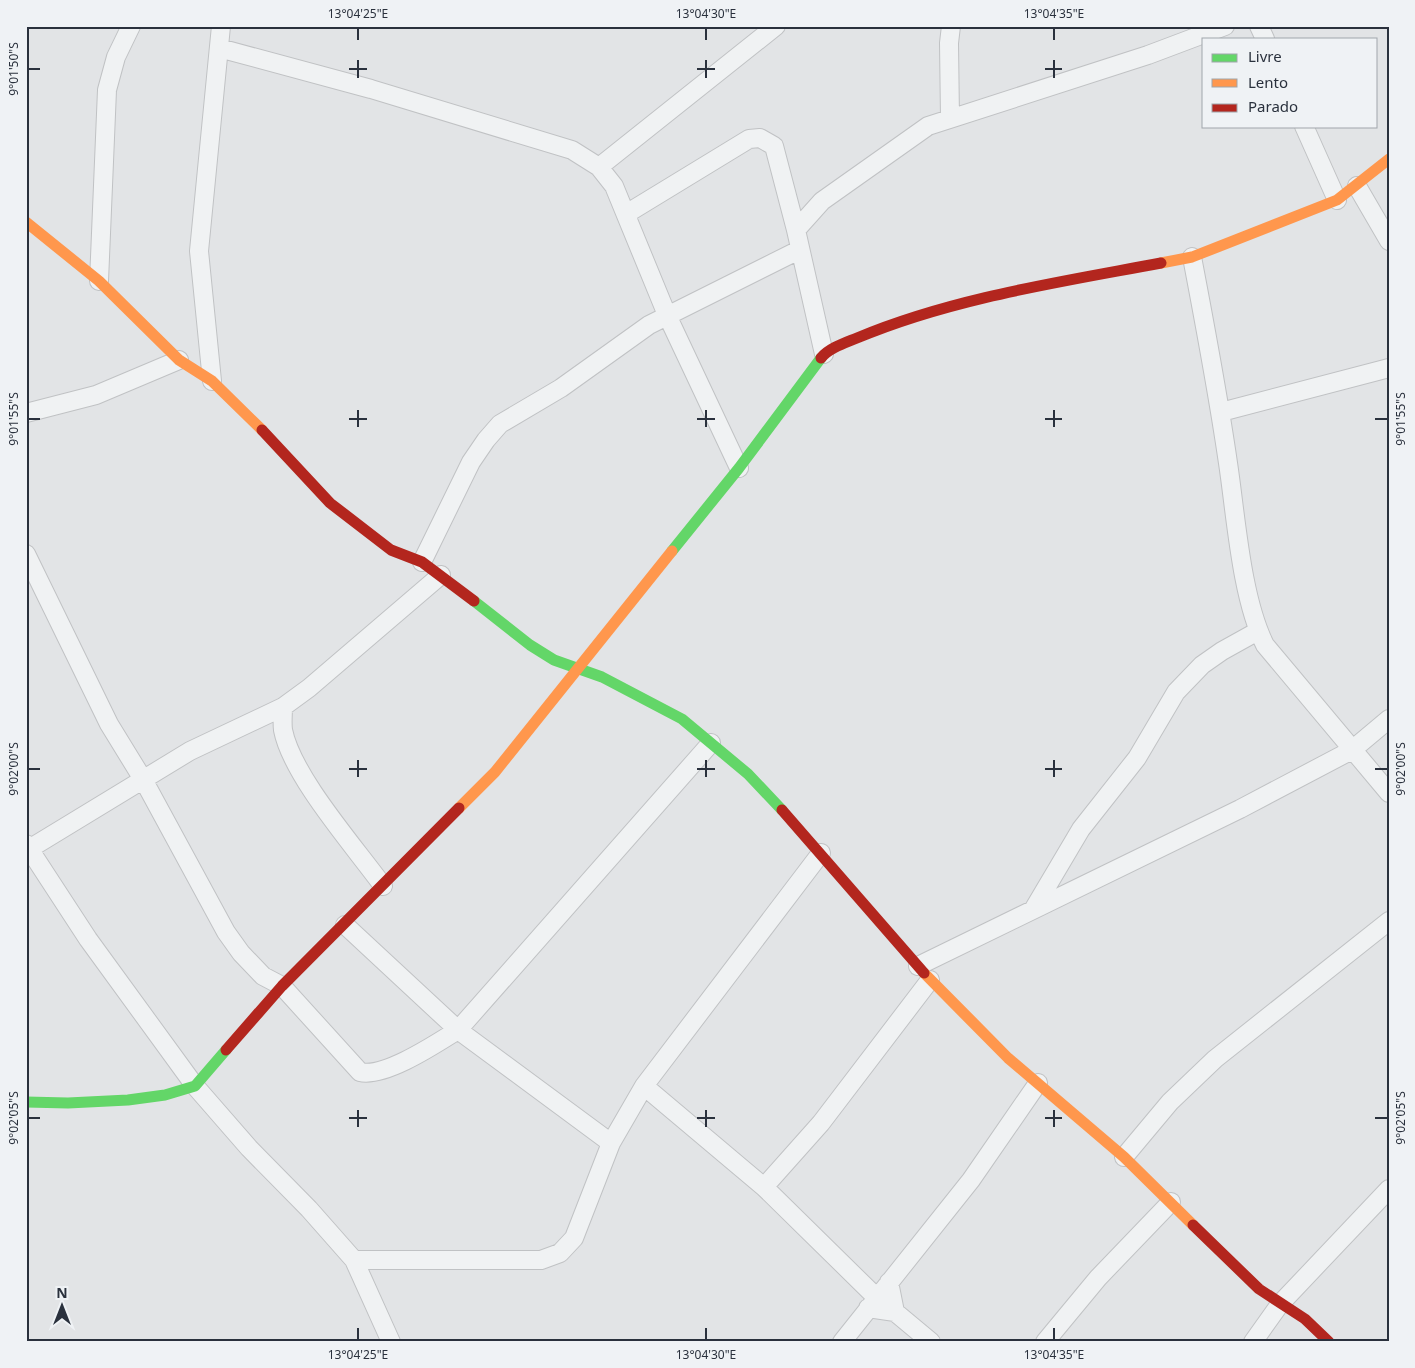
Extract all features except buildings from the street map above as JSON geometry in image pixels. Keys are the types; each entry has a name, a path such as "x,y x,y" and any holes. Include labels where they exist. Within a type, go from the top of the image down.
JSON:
{"street":[{"path":"100,281 107,90 116,57 131,26"},
{"path":"212,381 199,251 221,26"},
{"path":"599,167 776,26"},
{"path":"950,119 949,43 951,26"},
{"path":"796,230 822,201 928,126 1148,55 1201,30 1225,26"},
{"path":"1259,26 1265,38"},
{"path":"219,48 371,89 572,150 599,167 614,186 667,315 739,468"},
{"path":"1305,128 1337,200"},
{"path":"626,214 749,138 760,138 774,146 796,230 824,354"},
{"path":"26,1102 68,1104 128,1100 165,1095 195,1086 282,986 345,925 495,772 739,468 824,354 840,344 897,321 1035,287 1192,257 1337,200 1389,159"},
{"path":"1357,186 1389,241"},
{"path":"26,222 100,281 179,360 212,381 256,423 330,503 391,550 422,562 530,645 554,660 602,677 682,719 748,774 821,853 924,973 1008,1058 1124,1157 1259,1289 1280,1304 1302,1315 1328,1342"},
{"path":"422,562 471,462 500,424 561,388 634,334 667,315 799,250"},
{"path":"1192,257 1221,412 1242,555 1258,631 1265,645 1389,793"},
{"path":"26,413 96,395 179,360"},
{"path":"1221,412 1389,368"},
{"path":"26,554 108,724 144,781 226,932 241,953 263,976 282,986 360,1072 368,1074 404,1060 458,1030 711,743"},
{"path":"391,1342 354,1260 309,1208 249,1148 195,1086 88,939 28,847 144,781 190,751 283,706 309,688 441,575"},
{"path":"1033,910 1081,829 1137,758 1176,692 1202,665 1222,651 1258,631"},
{"path":"283,706 282,728 288,746 310,786 383,886"},
{"path":"764,1187 821,1123 878,1051 924,973 1033,910 1240,809 1352,750 1389,719"},
{"path":"354,1260 542,1260 560,1253 574,1238 611,1143 644,1086 821,853"},
{"path":"1124,1157 1170,1102 1215,1059 1389,921"},
{"path":"345,925 458,1030 611,1143"},
{"path":"842,1342 971,1180 1038,1083"},
{"path":"644,1086 764,1187 873,1303 896,1312 931,1342"},
{"path":"1253,1342 1280,1304 1389,1189"},
{"path":"1044,1342 1098,1278 1171,1202"},
{"path":"890,1282 896,1312"}],"traffic: fast":[{"path":"672,551 739,468 821,358"},
{"path":"474,601 530,645 554,660 602,677 682,719 748,774 782,810"},
{"path":"26,1102 68,1103 128,1100 165,1095 195,1086 226,1050"}],"traffic: slow":[{"path":"1161,263 1192,257 1337,200 1389,159"},
{"path":"26,222 99,281 179,360 212,381 262,430"},
{"path":"459,808 495,772 672,551"},
{"path":"924,973 1008,1058 1124,1157 1193,1225"}],"traffic: jam":[{"path":"821,358 828,351 842,344 930,312 1007,293 1161,263"},
{"path":"262,430 330,503 391,550 422,562 474,601"},
{"path":"226,1050 282,986 459,808"},
{"path":"782,810 924,973"},
{"path":"1193,1225 1259,1289 1305,1319 1329,1342"}]}
